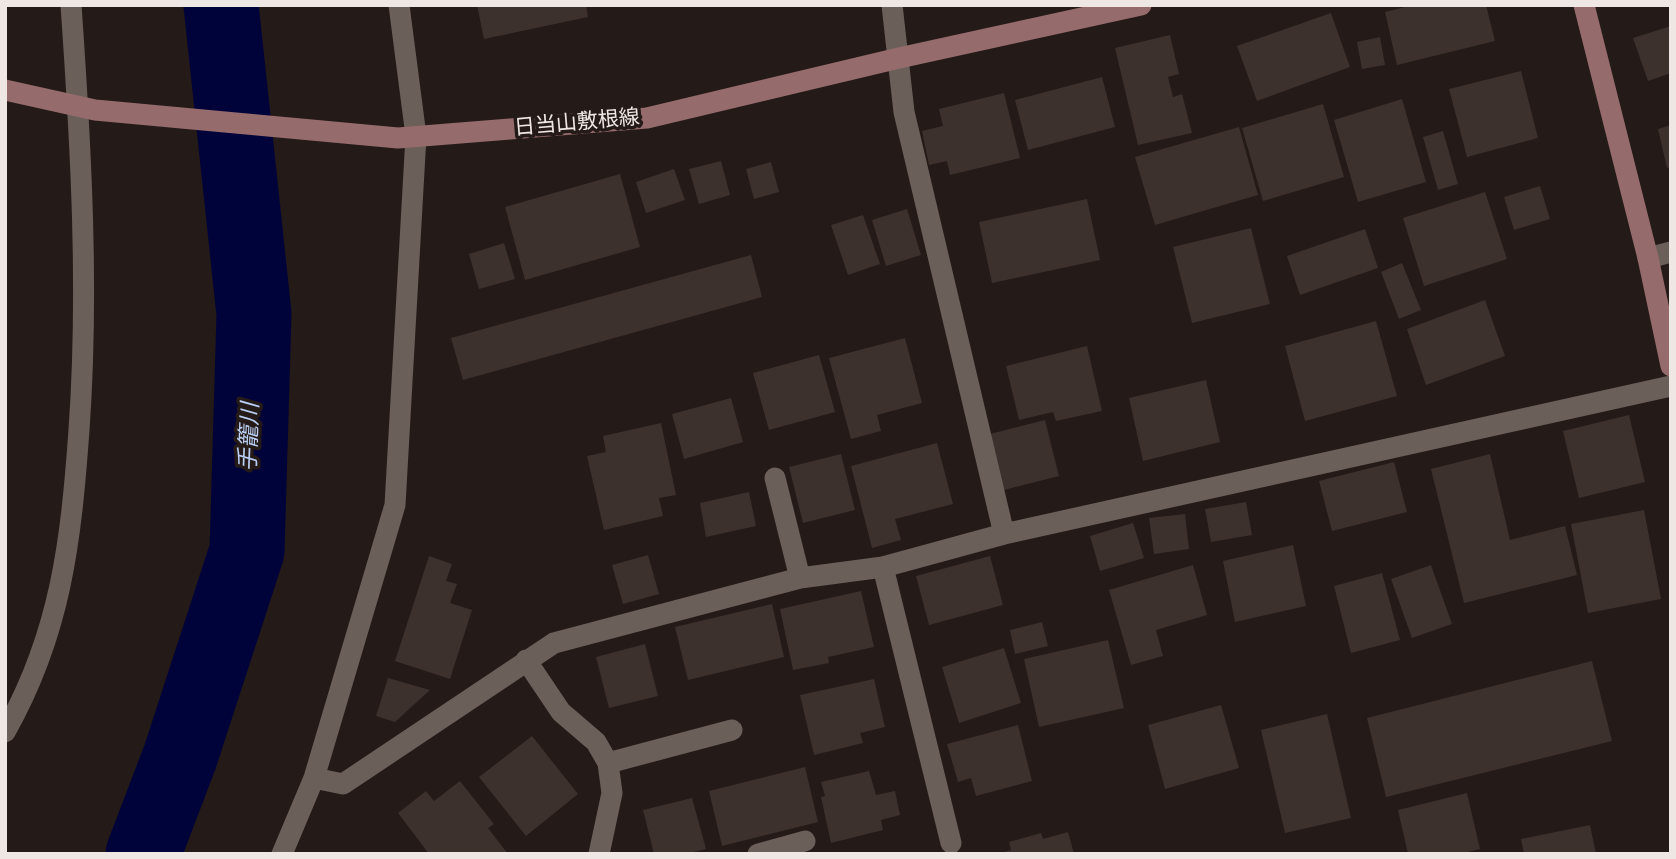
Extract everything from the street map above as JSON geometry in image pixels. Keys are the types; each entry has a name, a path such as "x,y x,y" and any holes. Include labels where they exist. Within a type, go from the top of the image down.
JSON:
{"main road":[{"name":"日当山敷根線","path":"5,90 87,108 407,137 647,118 899,58 1141,5"},
{"path":"1584,5 1648,258 1671,366"}],"street":[{"path":"5,732 35,674 59,596 72,524 85,341 87,108 71,5"},
{"path":"282,854 314,778 394,505 407,137 399,5"},
{"path":"892,5 904,112 1004,534"},
{"path":"1648,258 1671,252"},
{"path":"314,778 343,784 554,643 800,578 883,567 1004,534 1671,386"},
{"path":"775,478 800,578"},
{"path":"883,567 951,843"},
{"path":"526,660 561,712 596,742 608,763 612,793 599,854"},
{"path":"608,763 732,730"},
{"path":"758,854 805,841"}],"building":[{"path":"477,5 586,5 588,17 484,39"},
{"path":"1413,5 1486,5 1495,41 1397,65 1385,12"},
{"path":"1331,13 1350,67 1257,101 1237,46"},
{"path":"1671,26 1671,73 1648,81 1633,38"},
{"path":"1170,35 1179,74 1168,77 1173,97 1182,94 1192,133 1138,145 1115,48"},
{"path":"1380,37 1385,65 1362,69 1357,42"},
{"path":"1521,71 1538,138 1467,157 1449,89"},
{"path":"1102,77 1115,127 1028,150 1015,100"},
{"path":"1004,93 1020,158 950,175 947,161 929,165 922,131 943,126 939,109"},
{"path":"1402,99 1426,182 1358,202 1334,120"},
{"path":"1323,104 1344,177 1263,201 1242,128"},
{"path":"1671,125 1671,167 1667,168 1658,129"},
{"path":"1239,127 1258,195 1155,225 1135,157"},
{"path":"1443,131 1458,184 1438,190 1423,137"},
{"path":"721,161 730,195 699,204 689,169"},
{"path":"771,162 779,192 754,199 746,169"},
{"path":"674,169 685,200 646,213 636,182"},
{"path":"620,174 640,247 525,280 505,207"},
{"path":"1540,186 1550,219 1514,230 1504,197"},
{"path":"1485,192 1507,259 1424,286 1403,218"},
{"path":"1087,199 1100,260 992,283 979,222"},
{"path":"907,209 921,255 886,266 872,220"},
{"path":"863,215 880,264 848,275 831,225"},
{"path":"1251,228 1270,304 1192,323 1173,247"},
{"path":"1365,229 1378,268 1300,295 1287,256"},
{"path":"504,243 515,279 479,289 469,254"},
{"path":"751,255 762,297 463,380 451,338"},
{"path":"1402,263 1421,310 1399,319 1381,272"},
{"path":"1485,300 1505,356 1426,385 1407,329"},
{"path":"1376,321 1397,396 1305,421 1285,346"},
{"path":"905,338 922,403 877,415 881,431 851,439 829,358"},
{"path":"1087,346 1102,411 1056,421 1053,412 1019,420 1006,366"},
{"path":"819,355 835,412 769,430 753,373"},
{"path":"1206,380 1220,442 1143,461 1129,398"},
{"path":"731,398 743,442 684,459 672,414"},
{"path":"1629,415 1645,482 1579,498 1563,431"},
{"path":"1045,420 1059,476 1000,491 986,435"},
{"path":"661,423 676,495 659,498 663,516 604,530 587,456 606,452 603,436"},
{"path":"937,443 953,504 895,519 901,540 872,548 851,466"},
{"path":"841,454 855,510 803,523 789,467"},
{"path":"1490,454 1510,540 1565,526 1577,575 1464,603 1431,469"},
{"path":"1394,462 1407,512 1332,531 1319,481"},
{"path":"749,492 756,526 706,537 700,503"},
{"path":"1246,502 1252,535 1211,542 1205,509"},
{"path":"1644,510 1661,599 1588,613 1571,524"},
{"path":"1185,514 1189,549 1154,554 1149,518"},
{"path":"1133,523 1144,558 1100,571 1090,536"},
{"path":"1293,545 1306,606 1235,622 1223,561"},
{"path":"648,555 659,594 623,604 612,565"},
{"path":"429,556 452,564 446,581 457,584 450,603 472,610 450,679 395,661"},
{"path":"990,556 1003,605 929,625 916,576"},
{"path":"1193,565 1207,615 1156,630 1163,656 1131,665 1109,590"},
{"path":"1431,565 1452,624 1412,638 1391,579"},
{"path":"1382,573 1400,640 1351,653 1334,586"},
{"path":"861,591 874,647 828,657 829,663 793,670 780,609"},
{"path":"772,604 784,657 688,680 675,627"},
{"path":"1042,622 1048,646 1015,654 1010,630"},
{"path":"1108,640 1124,708 1039,727 1024,659"},
{"path":"645,644 658,696 609,708 596,657"},
{"path":"1004,648 1021,703 959,723 942,667"},
{"path":"1592,661 1612,741 1386,797 1367,718"},
{"path":"388,678 430,690 395,722 376,716"},
{"path":"874,679 885,727 860,733 863,743 814,755 800,695"},
{"path":"1221,705 1239,768 1165,789 1148,725"},
{"path":"1327,714 1351,818 1285,833 1261,730"},
{"path":"1018,725 1032,781 976,796 971,778 958,782 947,744"},
{"path":"532,736 578,794 526,836 479,777"},
{"path":"805,767 818,822 722,846 709,791"},
{"path":"869,771 876,795 895,791 900,815 881,820 883,830 831,843 821,797 825,796 821,782"},
{"path":"460,781 494,824 488,828 508,854 429,854 398,813 426,791 434,801"},
{"path":"1467,793 1480,849 1459,854 1408,854 1398,810"},
{"path":"692,798 706,849 686,854 654,854 643,810"},
{"path":"1590,825 1596,854 1524,854 1521,839"},
{"path":"1068,832 1074,854 999,854 1011,850 1009,842 1041,833 1043,839"}],"waterway":[{"name":"手籠川","path":"143,854 180,757 247,551 254,314 221,5"}]}
